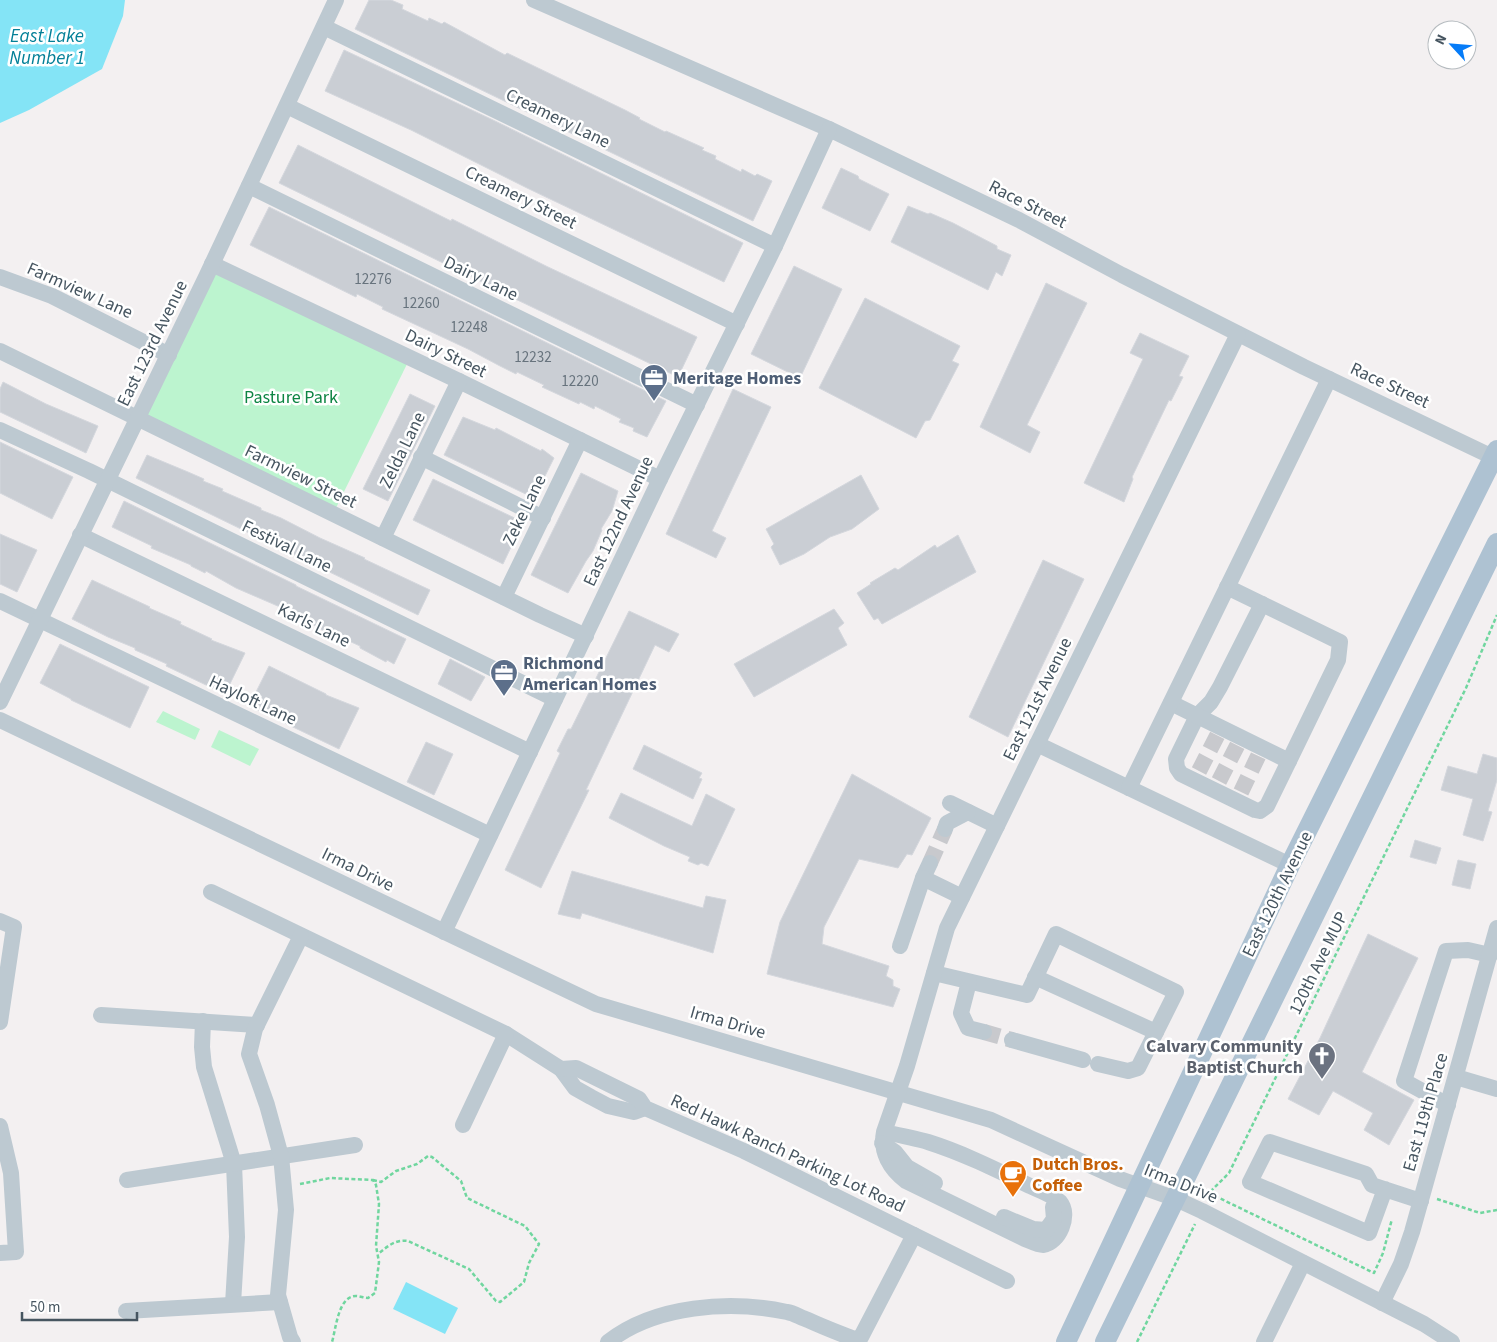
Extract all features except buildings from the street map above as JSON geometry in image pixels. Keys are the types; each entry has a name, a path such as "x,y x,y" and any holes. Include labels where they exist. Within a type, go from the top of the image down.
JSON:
{"main road":[{"name":"East 120th Avenue","path":"1066,1342 1290,865 1496,455"},
{"path":"1105,1342 1497,543"}],"street":[{"name":"East 123rd Avenue","path":"0,702 169,355 336,0"},
{"name":"Race Street","path":"534,0 829,129 1019,220 1329,379 1496,455"},
{"name":"Creamery Lane","path":"324,27 775,246"},
{"name":"Creamery Street","path":"287,106 737,324"},
{"name":"East 122nd Avenue","path":"444,932 660,479 775,246 829,129"},
{"name":"Dairy Lane","path":"248,186 697,405"},
{"name":"Dairy Street","path":"212,264 660,479"},
{"name":"Farmview Lane","path":"0,277 52,296 169,355"},
{"name":"East 121st Avenue","path":"883,1137 907,1066 946,928 1238,334"},
{"name":"Farmview Street","path":"0,351 504,598 586,636"},
{"path":"1129,788 1329,379"},
{"name":"Zelda Lane","path":"383,538 458,381"},
{"name":"Festival Lane","path":"0,430 107,480 555,699"},
{"name":"Zeke Lane","path":"504,598 580,440"},
{"path":"421,457 543,518"},
{"name":"Karls Lane","path":"80,535 530,752"},
{"path":"1227,587 1262,604 1340,642 1338,660 1289,761 1264,809 1256,810 1239,796 1197,776 1181,774 1176,764 1176,758 1197,716 1211,702 1220,687 1262,604"},
{"name":"Hayloft Lane","path":"0,601 490,835"},
{"path":"1171,703 1239,741 1289,761"},
{"name":"Irma Drive","path":"0,720 596,1004 991,1120 1138,1187 1176,1199 1202,1211 1424,1324 1452,1342"},
{"path":"1037,744 1290,865"},
{"path":"950,803 997,826"},
{"path":"945,829 947,823 968,812"},
{"path":"900,946 930,863"},
{"path":"923,878 962,897"},
{"name":"Red Hawk Ranch Parking Lot Road","path":"211,892 506,1034 561,1069 575,1088 608,1106 634,1112 645,1108 744,1151 1007,1281"},
{"path":"0,921 14,927 3,982 0,1022"},
{"name":"East 119th Place","path":"1382,1303 1401,1264 1427,1200 1448,1105 1497,928"},
{"path":"934,972 1027,995 1056,934 1176,992 1138,1068 1128,1072 1012,1040"},
{"path":"293,1342 278,1295 286,1210 281,1156 268,1105 249,1054 257,1025 301,936"},
{"path":"1448,1105 1404,1081 1446,951 1468,950 1490,955"},
{"path":"1035,977 1156,1032"},
{"path":"969,982 961,1013 968,1028 984,1032"},
{"path":"101,1014 257,1025"},
{"path":"203,1021 202,1047 204,1068 234,1164 237,1237 233,1304"},
{"path":"463,1125 506,1034"},
{"path":"1456,1077 1497,1089"},
{"path":"0,1126 11,1173 16,1252 0,1253"},
{"path":"883,1137 928,1142 977,1162 1043,1193 1060,1202 1064,1209 1064,1223 1051,1242 1042,1245 1025,1239 906,1181 896,1174 889,1164 883,1137"},
{"path":"1385,1189 1369,1233 1250,1182 1270,1142 1366,1174 1372,1185 1427,1200"},
{"path":"127,1180 356,1145"},
{"name":"Red Hawk Ranch Parking Lot Road","path":"608,1342 643,1322 683,1310 734,1306 788,1312 831,1337 854,1340 861,1337 914,1235"},
{"path":"1264,1342 1303,1263"},
{"path":"126,1311 280,1302"}],"path":[{"name":"120th Ave MUP","path":"1137,1342 1202,1211 1209,1193 1229,1173 1466,688 1497,615"},
{"path":"284,1187 330,1178 381,1182 396,1171 418,1164 428,1156 432,1157 461,1181 468,1198 525,1226 539,1244 529,1263 524,1282 500,1302 496,1301 468,1269 408,1241 402,1240 392,1243 378,1254"},
{"path":"332,1342 343,1303 355,1296 368,1298 375,1293 379,1262 376,1246 379,1204 376,1185 373,1180"},
{"path":"1427,1200 1480,1213 1497,1210"}],"green space":[{"name":"Pasture Park","path":"212,264 410,358 333,514 138,419"},
{"path":"163,711 200,729 195,740 156,722"},
{"path":"219,730 259,749 250,766 211,747"}],"water":[{"name":"East Lake Number 1","path":"0,0 125,0 123,16 102,69 29,110 0,123"},
{"path":"406,1282 458,1308 445,1334 393,1309"}],"tunnel":[{"path":"1199,771 1218,734"},
{"path":"1219,781 1238,744"},
{"path":"1241,792 1262,748"},
{"path":"930,863 945,829"},
{"path":"984,1032 1012,1040"}],"place":[{"name":"Meritage Homes","path":"654,402"},
{"name":"Richmond American Homes","path":"504,697"},
{"name":"Calvary Community Baptist Church","path":"1322,1080"},
{"name":"Dutch Bros. Coffee","path":"1013,1198"}]}
